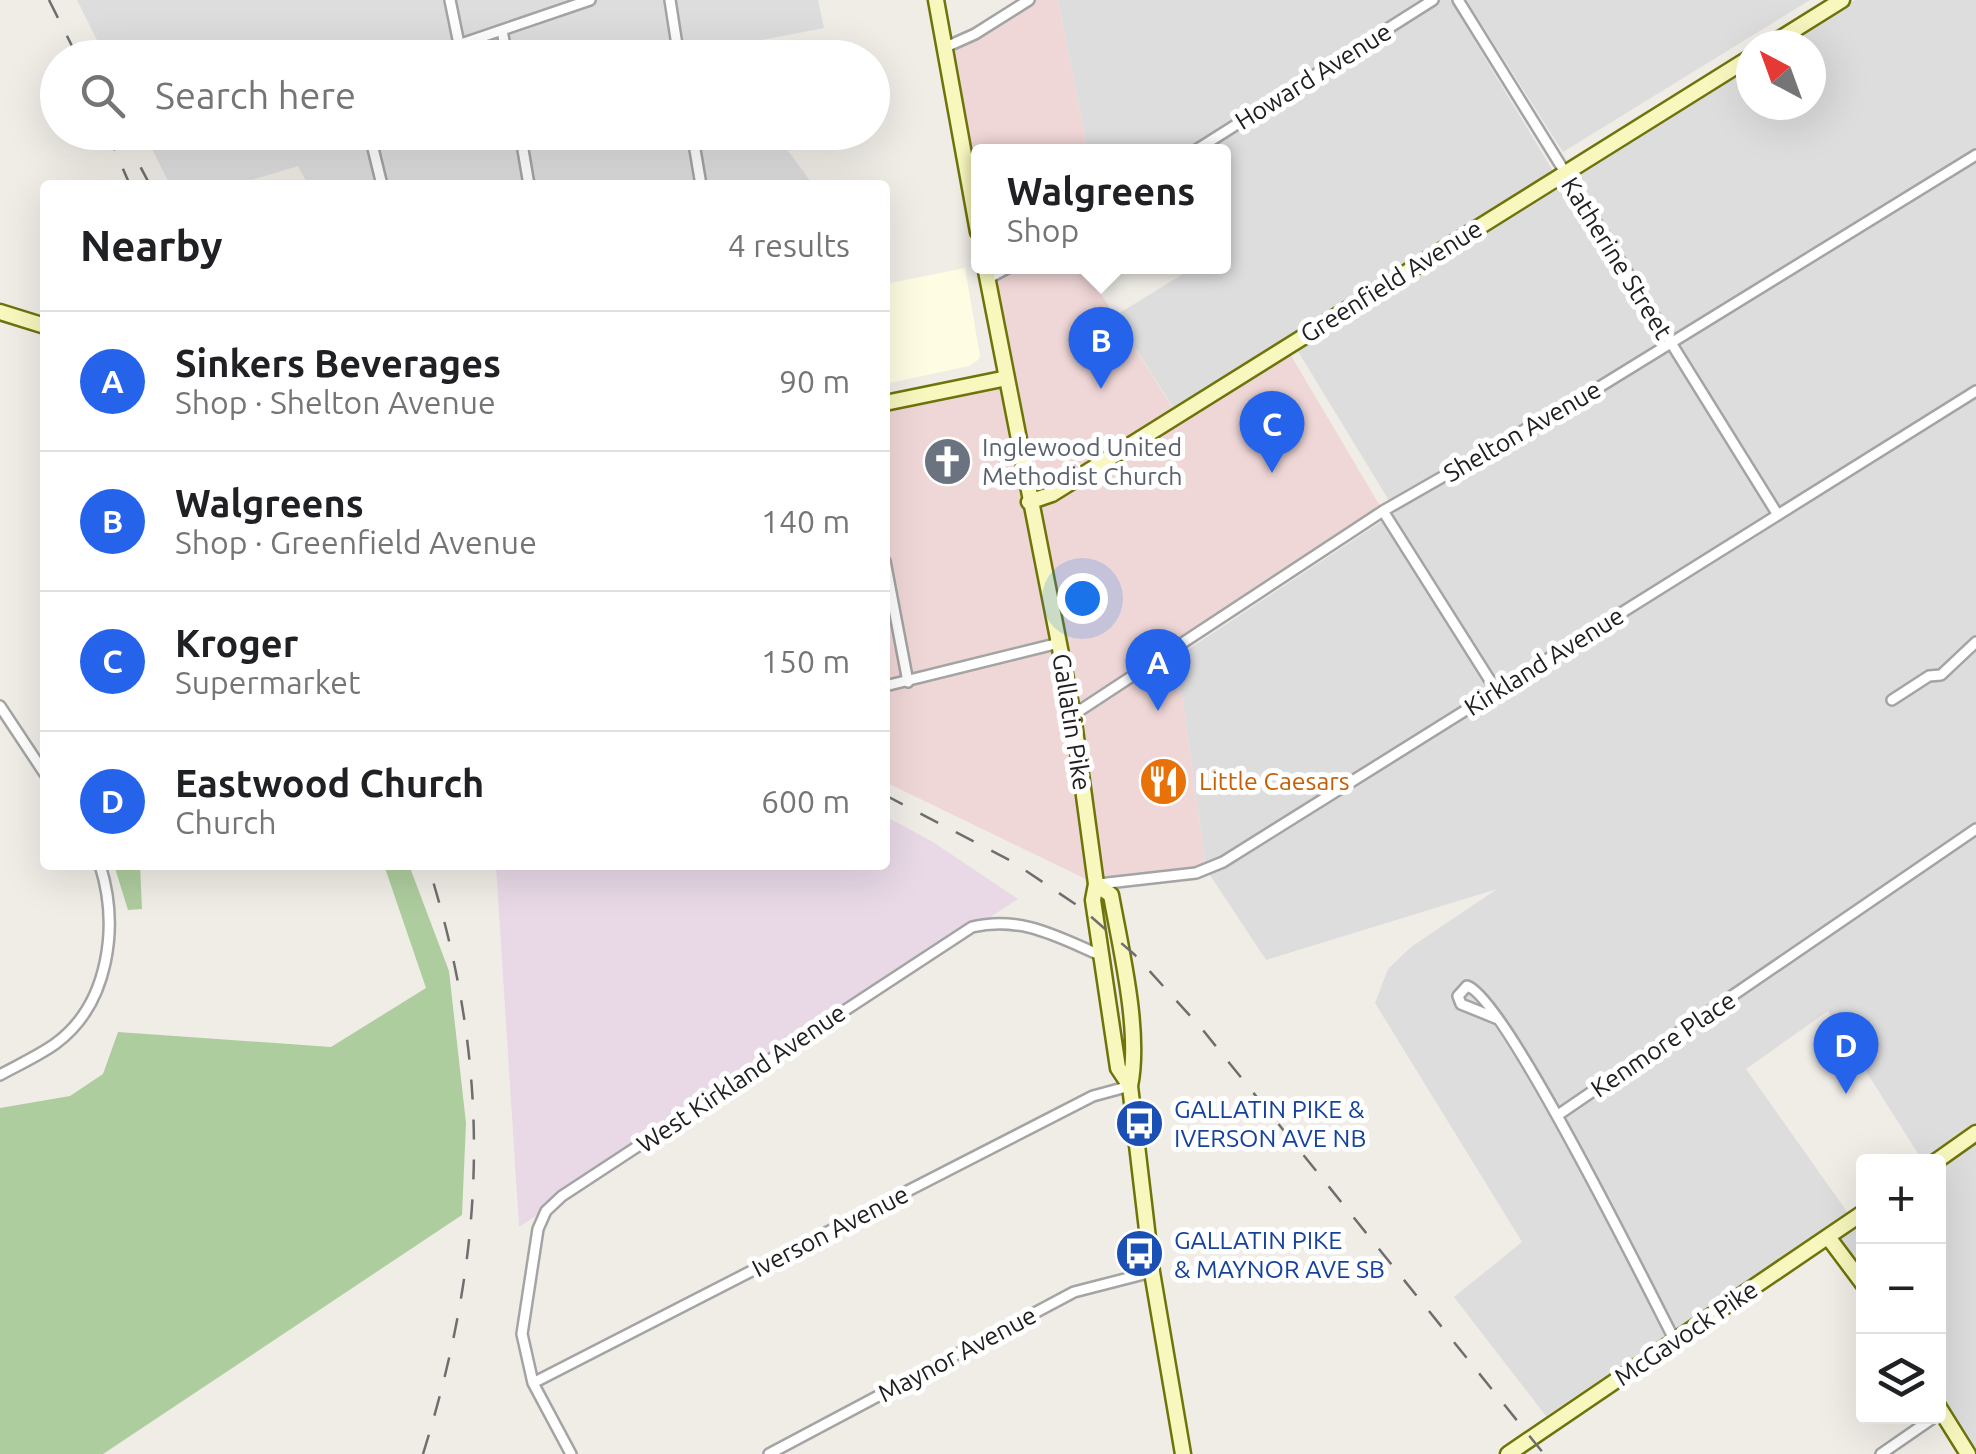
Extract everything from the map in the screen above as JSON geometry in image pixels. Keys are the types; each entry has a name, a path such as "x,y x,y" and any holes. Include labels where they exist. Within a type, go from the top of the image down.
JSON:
{"main road":[{"path":"936,0 971,192"},
{"path":"1794,30 1842,0"},
{"name":"Greenfield Avenue","path":"1029,502 1052,494 1736,66"},
{"name":"Gallatin Pike","path":"986,274 1072,715 1096,884 1093,900 1100,955 1118,1068 1130,1086"},
{"path":"0,312 40,324"},
{"path":"890,402 1007,378"},
{"name":"Gallatin Pike","path":"1096,884 1111,895 1122,955 1136,1062 1130,1086 1179,1451"},
{"path":"1946,1154 1976,1133"},
{"name":"McGavock Pike","path":"1510,1454 1856,1217"},
{"path":"1828,1236 1856,1274"},
{"path":"1946,1421 1972,1453"}],"street":[{"path":"450,0 458,40"},
{"path":"471,40 590,0"},
{"path":"670,0 676,40"},
{"path":"946,47 976,34 1029,0"},
{"name":"Howard Avenue","path":"1206,144 1434,0"},
{"name":"Katherine Street","path":"1458,0 1778,515"},
{"path":"502,30 504,40"},
{"path":"373,150 381,180"},
{"path":"523,150 528,180"},
{"path":"695,150 699,180"},
{"name":"Shelton Avenue","path":"1072,715 1383,511 1670,344 1976,155"},
{"name":"Kirkland Avenue","path":"1096,884 1196,873 1223,862 1976,390"},
{"path":"1383,511 1496,690"},
{"path":"890,587 908,682"},
{"path":"1892,700 1929,676 1941,675 1976,642"},
{"path":"890,685 1059,643"},
{"path":"0,706 40,766"},
{"name":"Kenmore Place","path":"1558,1115 1976,829"},
{"path":"0,1075 57,1043 79,1020 96,991 112,924 102,870"},
{"name":"West Kirkland Avenue","path":"571,1454 533,1383 522,1334 538,1229 546,1211 562,1196 972,927 994,921 1037,926 1100,955"},
{"path":"1498,1020 1460,1004 1458,996 1462,989 1476,988 1498,1020 1558,1115 1674,1339"},
{"name":"Iverson Avenue","path":"533,1383 1093,1096 1130,1086"},
{"name":"Maynor Avenue","path":"769,1454 1074,1292 1152,1272"},
{"path":"1881,1454 1922,1424"}],"shaded area":[{"path":"77,0 818,0 824,28 762,40 97,40"},
{"path":"1029,0 1058,0 1087,144 971,144 971,192 946,47"},
{"path":"1058,0 1450,0 1553,171 1174,409 1115,316 1183,274 1231,274 1231,144 1087,144"},
{"path":"1466,0 1810,0 1761,30 1736,30 1736,46 1563,152"},
{"path":"1855,0 1976,0 1976,1123 1931,1154 1918,1154 1828,1011 1746,1069 1848,1213 1546,1416 1454,1297 1522,1242 1375,1003 1388,969 1411,947 1497,889 1266,960 1206,869 1182,695 1163,666 1396,512 1296,348 1736,74 1736,120 1826,120 1826,30 1807,30"},
{"path":"152,150 787,150 810,180 305,180 298,166 252,180 168,180"},
{"path":"965,268 978,360 969,366 890,383 890,283"},
{"path":"986,274 1088,274 1177,415 1286,347 1383,511 1159,660 1182,695 1206,869 1096,884 890,784 890,402 1007,378"},
{"path":"890,819 933,842 1018,899 519,1227 496,870 890,870"},
{"path":"1976,1138 1976,1454 1946,1404 1946,1159"},
{"path":"1856,1222 1856,1265 1836,1236"}],"green space":[{"path":"116,870 140,870 142,909 128,910"},
{"path":"386,870 411,870 449,971 466,1123 462,1215 103,1454 0,1454 0,1108 70,1096 103,1074 118,1032 331,1047 426,988"}],"railway":[{"path":"49,0 69,40"},
{"path":"115,150 128,180"},
{"path":"132,150 147,180"},
{"path":"890,798 1013,862 1081,908 1135,955 1202,1029 1544,1454"},
{"path":"423,1454 460,1304 474,1160 464,1015 429,870"}],"place":[{"name":"Walgreens","path":"1101,389"},
{"name":"Inglewood United Methodist Church","path":"947,461"},
{"name":"Kroger","path":"1272,473"},
{"name":"Sinkers Beverages","path":"1158,711"},
{"name":"Little Caesars","path":"1164,781"},
{"name":"Eastwood Church","path":"1846,1094"},
{"name":"GALLATIN PIKE & IVERSON AVE NB","path":"1139,1123"},
{"name":"GALLATIN PIKE & MAYNOR AVE SB","path":"1139,1254"}]}
